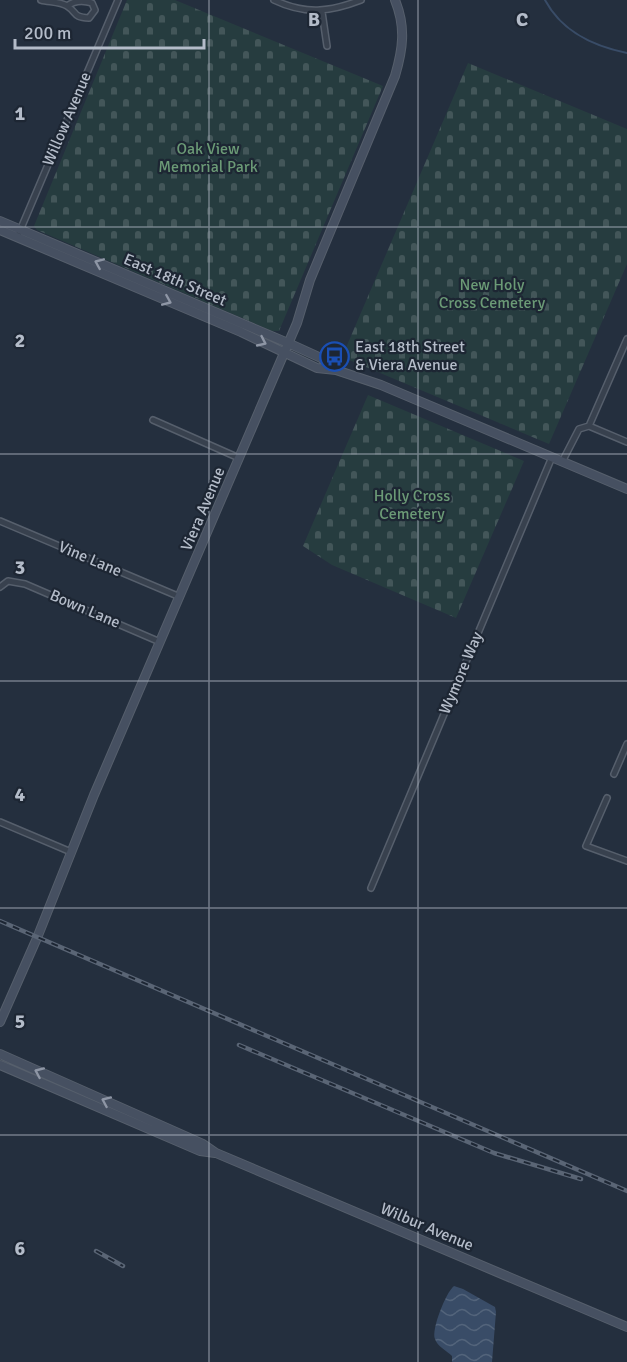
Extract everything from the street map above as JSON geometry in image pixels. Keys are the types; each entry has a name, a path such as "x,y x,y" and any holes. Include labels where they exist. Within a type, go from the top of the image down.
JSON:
{"main road":[{"name":"Viera Avenue","path":"0,1022 37,938 70,852 297,323 310,280 395,76 404,35 395,0"},
{"name":"East 18th Street","path":"0,221 19,233 317,368 336,370 381,385 627,489"},
{"name":"East 18th Street","path":"0,231 19,233 288,343 321,358 336,370"},
{"name":"Wilbur Avenue","path":"0,1054 203,1144 216,1153 627,1327"},
{"name":"Wilbur Avenue","path":"0,1065 200,1151 216,1153"}],"street":[{"path":"41,0 67,6 81,18 89,18 95,10 89,2 78,0 67,6"},
{"name":"Willow Avenue","path":"19,233 118,0"},
{"path":"274,0 302,9 322,12 361,0"},
{"path":"322,12 327,46"},
{"path":"589,426 627,339"},
{"path":"153,420 239,458"},
{"path":"562,462 579,429 589,426 627,442"},
{"name":"Wymore Way","path":"371,888 552,458"},
{"name":"Vine Lane","path":"0,521 180,597"},
{"name":"Bown Lane","path":"0,587 8,581 25,584 160,642"},
{"path":"614,774 627,744"},
{"path":"607,798 586,846 627,861"},
{"path":"0,822 70,852"}],"green space":[{"name":"Oak View Memorial Park","path":"127,0 175,0 383,86 279,331 272,331 37,230 34,226"},
{"name":"New Holy Cross Cemetery","path":"468,63 627,129 627,264 549,444 342,357"},
{"name":"Holly Cross Cemetery","path":"368,395 524,461 456,618 332,565 303,546"}],"water":[{"path":"454,1286 495,1307 492,1362 452,1362 452,1356 436,1342 434,1334 437,1320"}],"waterway":[{"path":"545,0 560,21 569,29 591,42 627,53"}],"railway":[{"path":"0,921 627,1191"},
{"path":"239,1045 494,1153 581,1179"},
{"path":"96,1251 123,1266"}],"place":[{"name":"East 18th Street & Viera Avenue","path":"334,356"}]}
